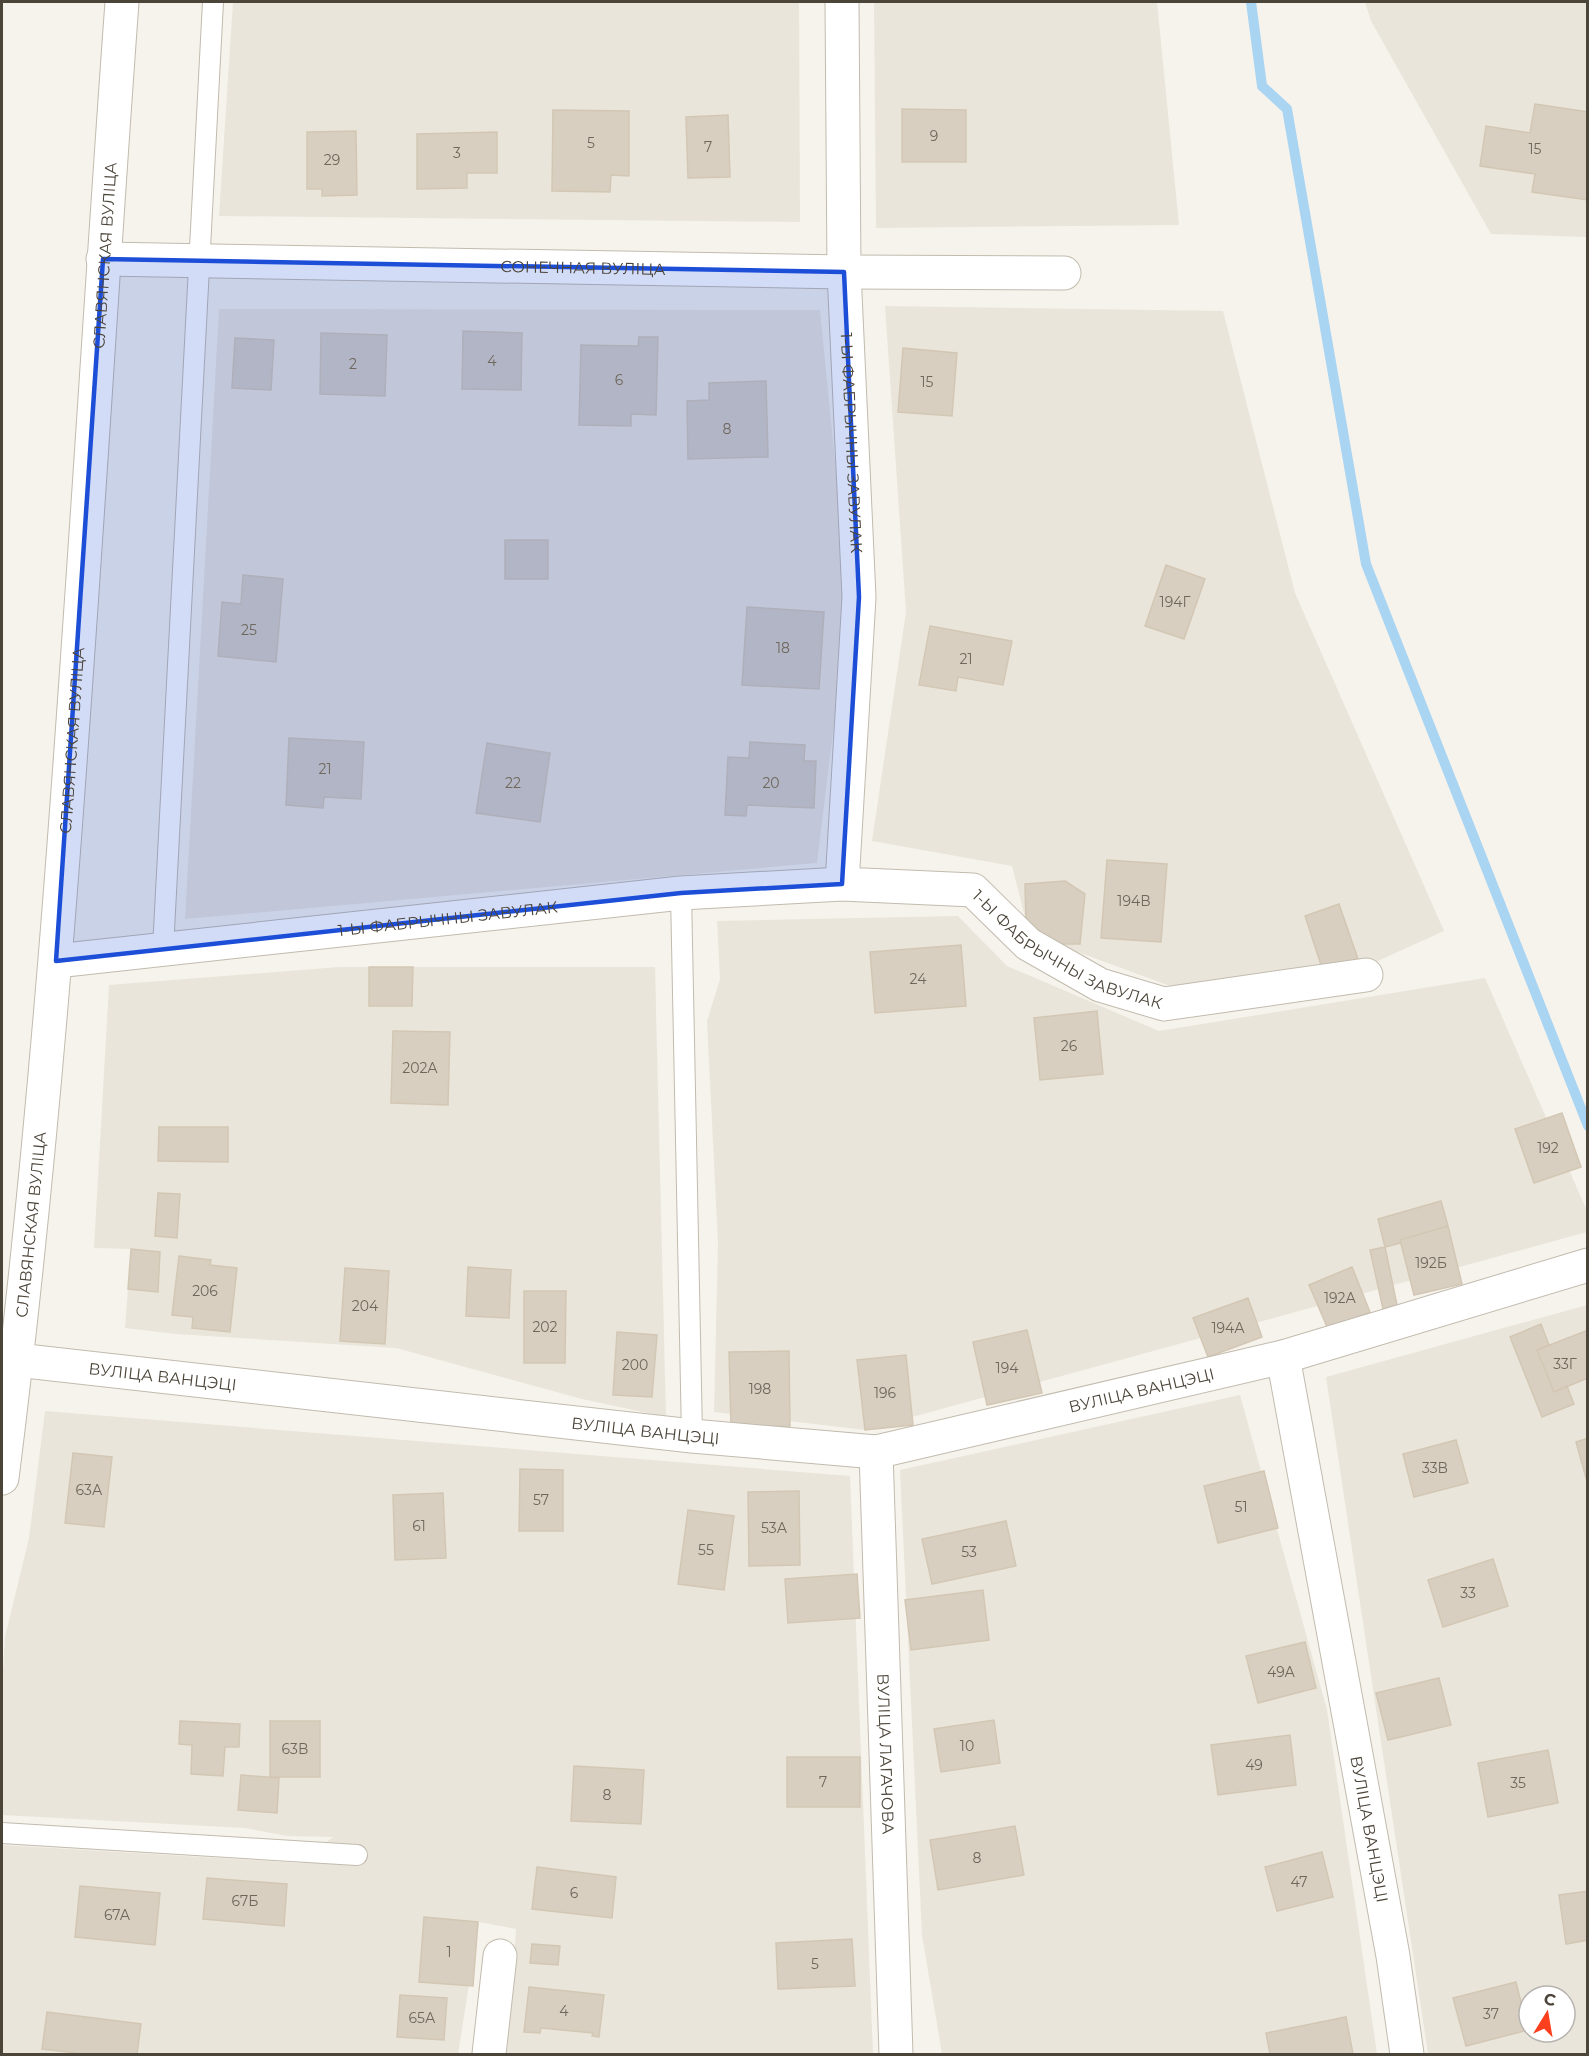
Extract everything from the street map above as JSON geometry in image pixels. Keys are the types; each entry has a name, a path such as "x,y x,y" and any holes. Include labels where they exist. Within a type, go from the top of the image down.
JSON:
{"street":[{"name":"СЛАВЯНСКАЯ ВУЛІЦА","path":"2,1478 9,1358 56,961 122,2"},
{"name":"1-Ы ФАБРЫЧНЫ ЗАВУЛАК","path":"842,2 844,272 859,597 842,884"},
{"name":"СОНЕЧНАЯ ВУЛІЦА","path":"104,259 844,272 1064,273"},
{"name":"1-Ы ФАБРЫЧНЫ ЗАВУЛАК","path":"56,961 681,893 842,884 973,890 1028,944 1100,985 1164,1005 1366,975"},
{"name":"ВУЛІЦА ВАНЦЭЦІ","path":"9,1358 692,1436 876,1452 1282,1357 1587,1265"},
{"name":"ВУЛІЦА ВАНЦЭЦІ","path":"1282,1357 1393,1956 1407,2055"},
{"name":"ВУЛІЦА ЛАГАЧОВА","path":"876,1452 896,2055"},
{"path":"489,2055 500,1956"}],"lane":[{"path":"163,949 213,2"},
{"path":"681,893 692,1436"},
{"path":"2,1833 357,1855"}],"highlighted area":[{"path":"103,259 844,272 859,597 842,884 681,893 56,961"}],"shaded area":[{"path":"233,2 799,2 800,222 219,216"},
{"path":"874,2 1157,2 1179,225 876,228"},
{"path":"1365,2 1587,2 1587,237 1491,234 1371,21"},
{"path":"885,306 1223,311 1295,593 1444,931 1360,969 1189,993 1056,944 1026,921 1012,866 872,841 906,612"},
{"path":"219,309 820,310 849,602 817,863 185,919"},
{"path":"958,916 1007,966 1159,1031 1485,978 1587,1211 1587,1232 865,1430 714,1412 718,1243 707,1021 720,979 717,921"},
{"path":"339,967 655,967 666,1417 582,1399 396,1348 176,1334 125,1328 131,1249 94,1248 109,985"},
{"path":"1587,1305 1587,2054 1428,2054 1326,1377"},
{"path":"1240,1395 1327,1710 1377,2054 942,2054 922,1935 900,1470"},
{"path":"45,1411 850,1476 873,2054 507,2054 516,1929 479,1922 458,2054 2,2054 2,1845 301,1863 333,1837 287,1836 245,1828 2,1815 2,1688 5,1637 29,1538"}],"building":[{"path":"1535,104 1588,112 1588,200 1532,192 1535,174 1480,166 1486,126 1530,133"},
{"path":"902,109 966,110 966,162 902,162"},
{"path":"553,110 629,111 629,176 611,175 610,192 552,191"},
{"path":"728,115 730,177 688,178 686,117"},
{"path":"356,131 357,195 322,196 322,189 307,189 307,132"},
{"path":"497,132 497,173 467,173 467,188 417,189 417,134"},
{"path":"463,331 522,333 521,390 462,389"},
{"path":"321,333 387,335 385,396 320,394"},
{"path":"639,337 658,337 656,415 631,414 631,426 579,425 581,345 638,346"},
{"path":"235,338 274,340 271,390 232,388"},
{"path":"903,348 957,353 952,416 898,412"},
{"path":"766,381 768,457 688,459 687,401 709,400 709,383"},
{"path":"505,540 548,540 548,579 505,579"},
{"path":"1166,565 1205,579 1184,639 1145,626"},
{"path":"243,575 283,579 276,662 218,656 222,602 241,604"},
{"path":"747,607 824,612 819,689 742,685"},
{"path":"930,626 1012,641 1003,685 958,677 956,691 919,685"},
{"path":"289,738 364,742 361,799 324,797 323,808 286,805"},
{"path":"750,742 805,745 804,761 816,761 814,808 747,805 746,816 725,815 728,757 749,758"},
{"path":"487,743 550,753 540,822 476,813"},
{"path":"1107,860 1167,864 1161,942 1101,938"},
{"path":"1065,881 1085,894 1080,944 1056,944 1026,921 1025,884"},
{"path":"1339,904 1358,959 1323,971 1305,916"},
{"path":"961,945 966,1006 875,1013 870,952"},
{"path":"369,967 413,967 412,1006 369,1006"},
{"path":"1097,1011 1103,1074 1040,1080 1034,1018"},
{"path":"393,1031 450,1032 448,1105 391,1103"},
{"path":"1562,1113 1581,1167 1534,1183 1515,1129"},
{"path":"159,1127 228,1127 228,1162 158,1161"},
{"path":"158,1193 180,1194 177,1238 155,1236"},
{"path":"1441,1201 1448,1226 1400,1240 1401,1243 1385,1247 1378,1219"},
{"path":"1448,1226 1462,1284 1414,1295 1400,1240"},
{"path":"1385,1247 1397,1305 1383,1309 1370,1250"},
{"path":"131,1249 160,1252 158,1292 128,1289"},
{"path":"179,1256 211,1260 210,1265 237,1268 230,1332 192,1328 193,1317 172,1315"},
{"path":"468,1267 511,1270 509,1318 466,1316"},
{"path":"1352,1267 1370,1312 1328,1329 1309,1285"},
{"path":"345,1268 389,1271 385,1344 340,1341"},
{"path":"524,1291 566,1291 565,1363 524,1363"},
{"path":"1248,1298 1262,1337 1208,1357 1193,1318"},
{"path":"1541,1324 1549,1345 1537,1350 1554,1392 1567,1386 1574,1404 1542,1417 1510,1337"},
{"path":"1027,1330 1042,1393 987,1405 973,1342"},
{"path":"1588,1330 1588,1378 1554,1392 1537,1350"},
{"path":"617,1332 657,1335 652,1397 613,1395"},
{"path":"789,1351 790,1426 731,1427 729,1352"},
{"path":"906,1355 913,1425 865,1430 857,1360"},
{"path":"1588,1438 1588,1485 1576,1442"},
{"path":"1456,1440 1468,1483 1414,1497 1403,1454"},
{"path":"73,1453 112,1457 104,1527 65,1523"},
{"path":"520,1469 563,1470 563,1531 519,1531"},
{"path":"1264,1471 1278,1528 1218,1543 1204,1486"},
{"path":"799,1491 800,1565 749,1566 748,1492"},
{"path":"443,1493 446,1558 395,1560 393,1495"},
{"path":"688,1510 734,1516 724,1590 678,1584"},
{"path":"1006,1521 1016,1566 932,1584 922,1539"},
{"path":"1493,1559 1508,1606 1443,1627 1428,1580"},
{"path":"857,1574 860,1618 788,1623 785,1579"},
{"path":"983,1590 989,1640 911,1650 905,1600"},
{"path":"1305,1642 1316,1688 1258,1703 1246,1656"},
{"path":"1439,1678 1451,1725 1388,1740 1376,1693"},
{"path":"994,1720 1000,1763 941,1772 934,1729"},
{"path":"180,1721 240,1724 239,1747 225,1747 223,1776 191,1774 192,1745 179,1744"},
{"path":"270,1721 320,1721 320,1777 270,1777"},
{"path":"1290,1735 1296,1785 1218,1795 1211,1745"},
{"path":"1548,1750 1558,1803 1488,1817 1478,1763"},
{"path":"787,1757 860,1757 860,1807 787,1807"},
{"path":"574,1766 644,1770 641,1824 571,1821"},
{"path":"241,1775 279,1778 277,1813 238,1810"},
{"path":"1015,1826 1024,1875 938,1890 930,1840"},
{"path":"1322,1852 1333,1897 1277,1911 1265,1867"},
{"path":"537,1867 616,1877 612,1918 532,1909"},
{"path":"207,1878 287,1884 284,1926 203,1919"},
{"path":"80,1886 160,1893 155,1945 75,1937"},
{"path":"1588,1891 1588,1940 1566,1944 1559,1895"},
{"path":"424,1917 478,1922 473,1986 419,1982"},
{"path":"852,1939 855,1986 778,1989 776,1943"},
{"path":"532,1944 560,1946 558,1965 530,1963"},
{"path":"1516,1982 1517,2033 1466,2046 1453,1998"},
{"path":"529,1987 604,1995 599,2037 592,2036 593,2033 541,2028 540,2033 524,2032"},
{"path":"400,1995 447,1998 444,2040 397,2037"},
{"path":"47,2012 141,2024 137,2054 85,2054 42,2049"},
{"path":"1346,2017 1353,2054 1270,2054 1266,2033"}],"waterway":[{"path":"1251,2 1262,86 1287,109 1366,564 1588,1126"}]}
